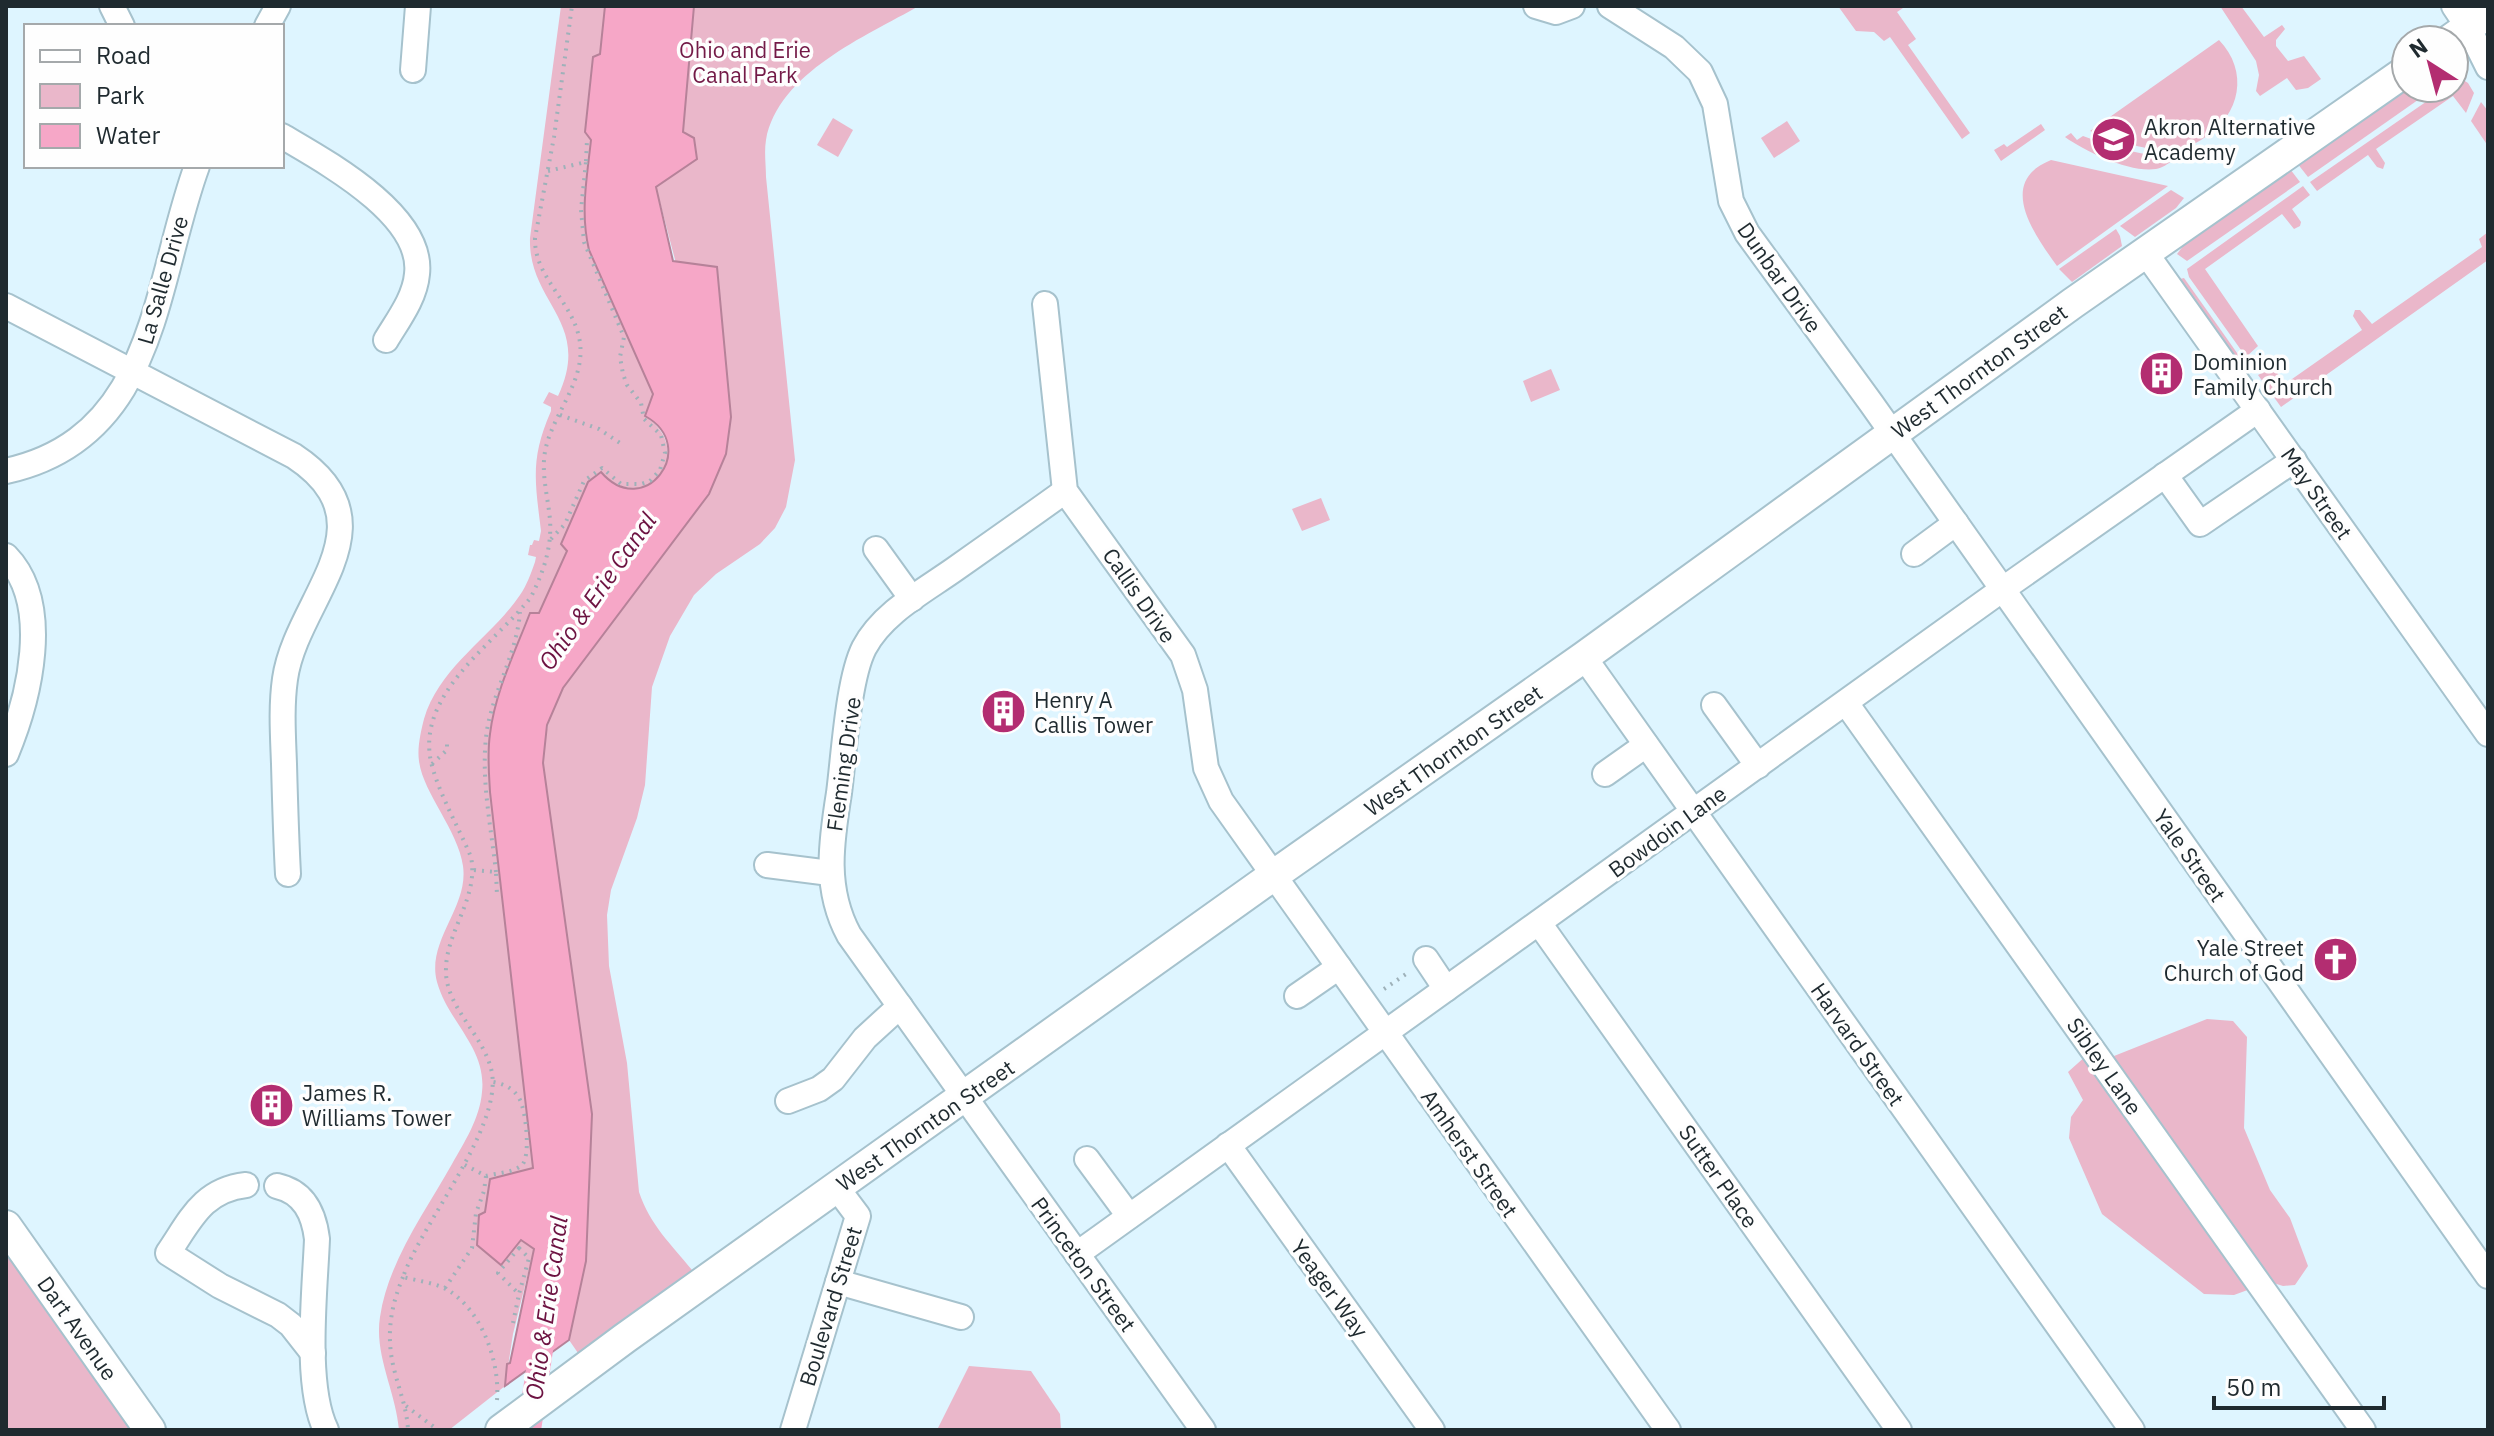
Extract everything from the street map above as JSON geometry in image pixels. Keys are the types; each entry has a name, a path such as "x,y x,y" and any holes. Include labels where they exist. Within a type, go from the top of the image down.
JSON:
{"main road":[{"name":"West Thornton Street","path":"499,1416 625,1338 1584,657 2145,252 2390,82"},
{"name":"Dart Avenue","path":"6,1226 150,1430"}],"street":[{"path":"112,6 121,24"},
{"path":"268,24 278,6"},
{"path":"413,70 418,6"},
{"path":"1536,6 1556,12 1572,6"},
{"name":"Dunbar Drive","path":"1610,6 1674,47 1700,72 1715,104 1726,183 1737,218 1893,434"},
{"path":"2465,22 2488,67"},
{"path":"284,137 370,195 387,210 412,242 417,253 417,278 407,306 386,340"},
{"name":"La Salle Drive","path":"6,471 31,464 81,437 109,410 133,373 151,330 182,209 196,168"},
{"name":"May Street","path":"2145,252 2488,734"},
{"name":"Callis Drive","path":"1045,304 1065,491 1183,655 1195,690 1202,750 1213,785 1274,875"},
{"path":"6,306 310,466 321,477 337,509 336,557 297,633 285,676 283,735 288,874"},
{"name":"Bowdoin Lane","path":"1077,1254 2003,589 2258,410"},
{"name":"Yale Street","path":"1893,434 2488,1276"},
{"path":"2165,475 2200,524 2294,460"},
{"name":"Fleming Drive","path":"967,1096 842,922 836,904 830,873 834,826 858,664 864,647 875,633 912,599 1065,491"},
{"path":"1914,554 1956,523"},
{"path":"876,549 912,599"},
{"path":"6,556 29,593 33,629 27,687 6,754"},
{"name":"Harvard Street","path":"1584,657 2132,1430"},
{"name":"Sibley Lane","path":"1846,703 2363,1430"},
{"path":"1714,705 1758,766"},
{"path":"1605,774 1646,745"},
{"path":"767,865 830,873"},
{"name":"Amherst Street","path":"1274,875 1668,1430"},
{"name":"Sutter Place","path":"1539,923 1899,1430"},
{"path":"1426,959 1446,989"},
{"path":"1297,996 1339,967"},
{"path":"788,1101 819,1089 833,1079 865,1038 900,1006"},
{"name":"Princeton Street","path":"967,1096 988,1131 1194,1425"},
{"name":"Yeager Way","path":"1228,1145 1432,1430"},
{"path":"1087,1159 1129,1216"},
{"path":"246,1185 226,1188 208,1198 168,1253 207,1278 278,1315 291,1325 313,1353"},
{"path":"277,1186 297,1194 315,1220 313,1353 320,1409 326,1430"},
{"name":"Boulevard Street","path":"793,1430 858,1216 837,1188"},
{"path":"838,1282 961,1317"}],"path":[{"path":"408,1430 406,1406 394,1369 389,1329 395,1296 421,1234 480,1132 489,1107 493,1082 487,1057 446,979 450,942 467,902 474,870 432,764 431,737 450,687 520,611 540,579 550,541 544,462 546,448 577,372 580,341 570,313 547,278 535,248 572,6"},
{"path":"550,541 565,524 584,481 602,468 621,484 650,481 660,470 665,453 661,435 644,419 641,403 627,385 620,357 624,337 584,242 581,210 587,140"},
{"path":"548,171 586,162"},
{"path":"560,415 599,429 620,443"},
{"path":"497,895 485,751 496,694 518,634 520,611"},
{"path":"432,764 447,750 447,744"},
{"path":"474,870 496,872"},
{"path":"1382,991 1406,974"},
{"path":"463,1164 486,1176 515,1169 525,1161 527,1151 522,1103 512,1089 493,1082"},
{"path":"445,1288 472,1248 476,1213 486,1176"},
{"path":"513,1323 529,1258 519,1248 498,1273 519,1294"},
{"path":"403,1277 445,1288 471,1313 486,1340 496,1372 499,1416"},
{"path":"406,1406 438,1430"}],"green space":[{"path":"561,6 605,6 600,54 593,58 585,132 591,140 584,199 586,241 653,394 645,416 660,431 667,447 666,462 660,475 648,484 634,488 618,485 601,472 561,544 567,551 539,613 530,613 499,700 491,743 490,792 533,1169 521,1240 534,1249 513,1334 505,1386 449,1430 399,1430 380,1345 384,1297 399,1257 471,1130 482,1092 479,1062 437,982 437,952 460,896 463,866 455,839 422,773 419,745 424,719 442,683 522,591 536,557 528,555 530,545 534,540 539,541 541,531 537,457 551,411 551,407 543,403 549,392 558,396 567,370 568,349 564,330 538,280 530,238"},
{"name":"Ohio and Erie Canal Park","path":"694,6 919,6 850,44 806,76 774,116 766,140 766,177 795,460 786,507 775,528 760,544 716,574 694,595 670,636 652,687 645,785 637,818 611,890 607,915 609,966 627,1063 639,1192 655,1224 692,1270 578,1353 569,1340 586,1261 592,1114 544,773 544,750 550,719 563,688 709,494 726,454 656,187 683,133"},
{"path":"1838,6 1906,6 1897,12 1916,39 1908,45 1970,133 1962,139 1890,37 1884,41 1874,32 1856,31"},
{"path":"2220,6 2241,6 2264,37 2282,25 2285,29 2276,40 2276,46 2288,61 2304,56 2321,79 2308,88 2296,90 2287,78 2260,96 2256,91 2259,75 2256,61"},
{"path":"2219,40 2235,65 2237,92 2226,117 2204,138 2182,149 2165,150 2132,145 2090,131"},
{"path":"2390,99 2390,104 2412,104 2308,177 2297,163"},
{"path":"2481,102 2488,111 2488,146 2471,121"},
{"path":"2423,104 2441,104 2376,149 2385,163 2383,169 2377,167 2368,155 2317,191 2310,182"},
{"path":"2459,104 2470,104 2466,113"},
{"path":"833,118 853,130 838,157 817,145"},
{"path":"1787,121 1800,141 1774,158 1761,138"},
{"path":"2041,124 2045,130 2001,161 1994,150 2004,144 2007,147"},
{"path":"2071,133 2077,140 2083,136 2116,148 2173,160 2156,169 2121,165 2065,137"},
{"path":"2051,160 2168,186 2057,266 2030,224 2023,195 2026,181 2035,170"},
{"path":"2290,169 2300,182 2187,261 2177,254 2187,241"},
{"path":"2303,186 2310,195 2292,209 2301,222 2300,226 2294,229 2282,214 2205,269 2258,346 2246,357 2189,277 2187,269"},
{"path":"2171,190 2184,198 2176,208 2135,237 2120,226"},
{"path":"2116,229 2122,246 2072,282 2059,269"},
{"path":"2488,232 2488,260 2281,407 2258,375 2273,367 2285,384 2362,330 2353,316 2355,310 2360,310 2372,324 2482,247 2479,239"},
{"path":"2184,278 2242,360 2238,362 2180,279"},
{"path":"1551,369 1560,390 1531,402 1523,381"},
{"path":"1321,498 1330,520 1302,531 1292,509"},
{"path":"2207,1019 2233,1021 2247,1037 2244,1128 2270,1190 2290,1218 2308,1266 2295,1285 2283,1286 2267,1281 2109,1058"},
{"path":"2087,1055 2253,1288 2234,1295 2204,1294 2102,1214 2069,1138 2071,1117 2083,1100 2068,1072"},
{"path":"6,1248 133,1430 6,1430"},
{"path":"969,1366 1031,1371 1060,1414 1061,1430 937,1430"}],"water":[{"path":"605,6 694,6 683,132 694,138 697,159 656,187 673,261 717,267 731,417 726,454 709,494 563,688 547,725 543,763 592,1114 586,1261 569,1340 505,1386 507,1364 510,1363 534,1249 521,1240 501,1265 477,1245 479,1215 485,1212 490,1179 533,1168 490,792 489,749 493,718 506,672 530,613 539,613 567,551 561,544 588,482 601,472 618,485 634,489 649,484 660,474 667,461 668,445 661,429 645,416 653,394 589,250 586,236 585,195 591,140 585,132 593,57 600,54"}],"waterway":[{"name":"Ohio & Erie Canal","path":"529,1430 544,1330"}],"place":[{"name":"Akron Alternative Academy","path":"2113,139"},
{"name":"Dominion Family Church","path":"2162,374"},
{"name":"Henry A Callis Tower","path":"1003,712"},
{"name":"Yale Street Church of God","path":"2335,960"},
{"name":"James R. Williams Tower","path":"271,1105"}]}
